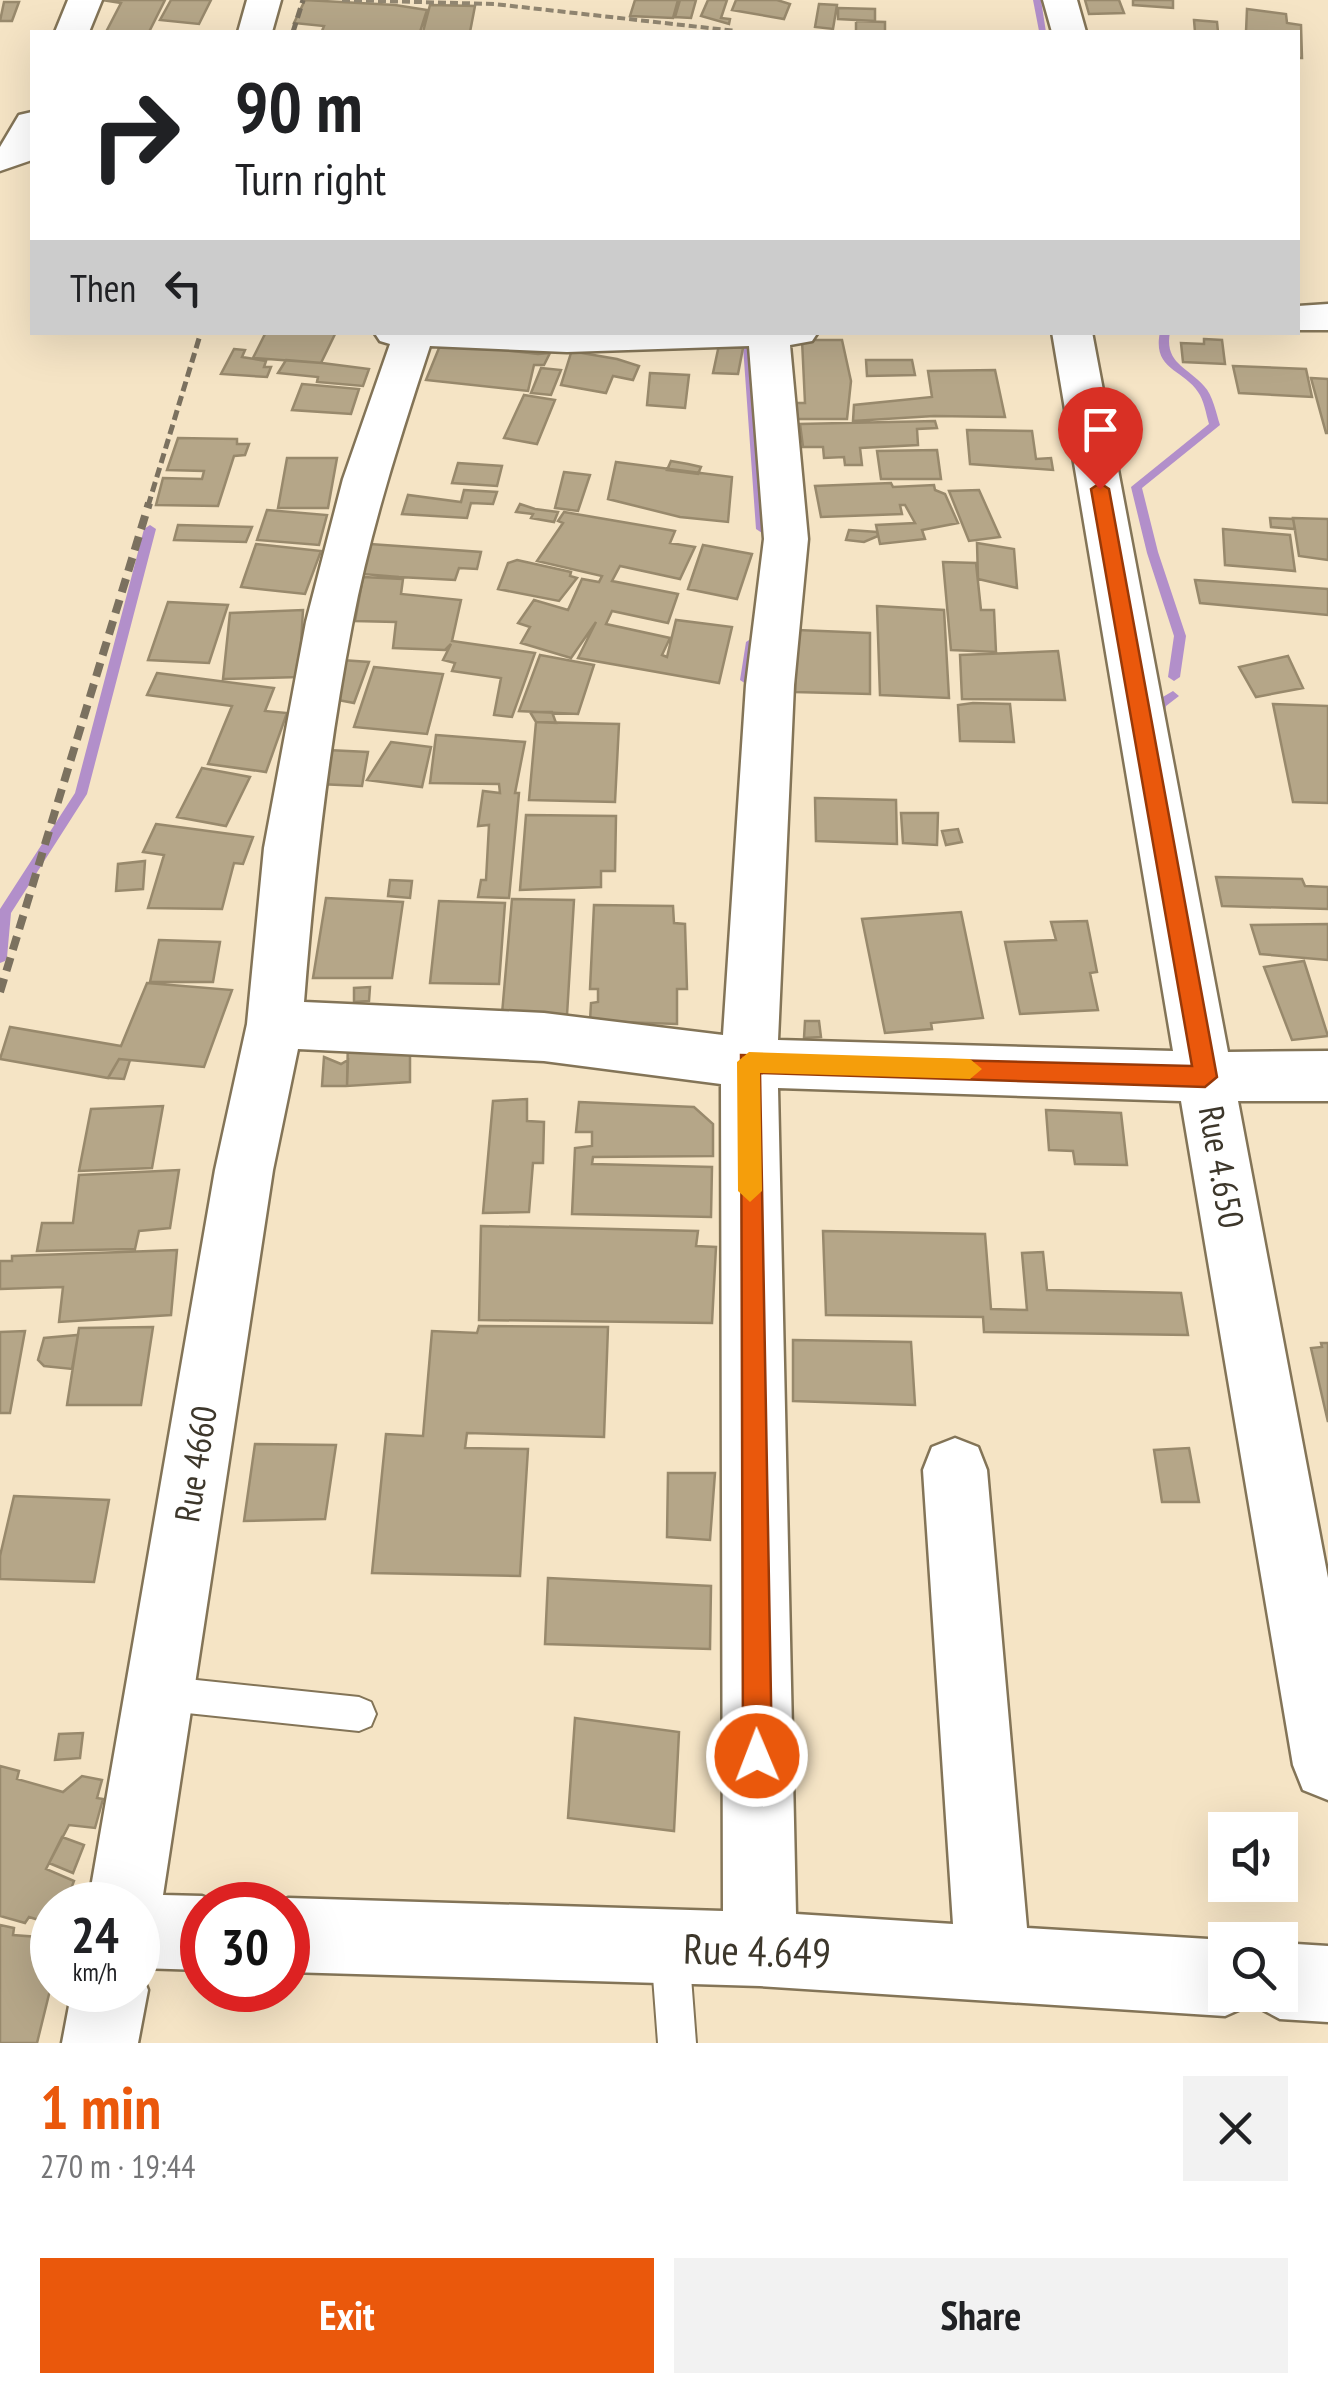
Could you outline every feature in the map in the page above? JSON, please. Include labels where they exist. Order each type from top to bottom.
[{"type":"street","points":[[73,30],[86,0]]},
{"type":"street","points":[[256,30],[264,0]]},
{"type":"street","points":[[1060,0],[1068,30]]},
{"type":"street","points":[[0,160],[19,153],[30,127]]},
{"type":"street","points":[[1300,318],[1328,317]]},
{"type":"street","name":"Rue 4660","points":[[129,1882],[244,1170],[276,1024],[290,848],[328,622],[404,335]]},
{"type":"street","points":[[431,335],[566,340],[710,335]]},
{"type":"street","points":[[760,1949],[749,1062],[770,686],[786,539],[768,335]]},
{"type":"street","name":"Rue 4.650","points":[[1073,335],[1328,1765]]},
{"type":"street","points":[[276,1024],[544,1037],[749,1062],[1205,1077],[1328,1076]]},
{"type":"street","points":[[955,1470],[993,1964]]},
{"type":"street","name":"Rue 4.649","points":[[310,1937],[760,1949],[1208,1977]]},
{"type":"street","points":[[1298,1982],[1328,1984]]},
{"type":"street","points":[[100,2043],[106,2012]]},
{"type":"lane","points":[[160,1687],[187,1696],[359,1714]]},
{"type":"lane","points":[[670,1947],[676,2043]]},
{"type":"path","points":[[342,0],[494,4],[719,30]]},
{"type":"building","points":[[102,0],[165,0],[150,30],[107,30],[121,3]]},
{"type":"building","points":[[171,0],[211,0],[199,24],[160,20]]},
{"type":"building","points":[[305,0],[427,10],[421,30],[322,30],[324,26],[294,23]]},
{"type":"building","points":[[635,0],[678,0],[673,18],[630,16]]},
{"type":"building","points":[[680,0],[696,0],[691,18],[675,17]]},
{"type":"building","points":[[708,0],[727,0],[721,18],[730,19],[729,24],[701,16]]},
{"type":"building","points":[[736,0],[777,0],[790,4],[784,19],[732,10]]},
{"type":"building","points":[[1085,0],[1119,0],[1124,13],[1089,14]]},
{"type":"building","points":[[1133,0],[1173,0],[1173,8],[1133,5]]},
{"type":"building","points":[[4,2],[19,2],[12,21],[0,21]]},
{"type":"building","points":[[819,4],[837,5],[833,29],[815,27]]},
{"type":"building","points":[[430,5],[475,6],[470,30],[424,30]]},
{"type":"building","points":[[838,8],[875,9],[875,21],[838,19]]},
{"type":"building","points":[[1247,9],[1286,14],[1287,23],[1301,25],[1302,58],[1300,30],[1246,30]]},
{"type":"building","points":[[1194,20],[1217,22],[1218,30],[1195,30]]},
{"type":"building","points":[[856,21],[885,22],[885,30],[856,30]]},
{"type":"building","points":[[264,335],[335,335],[321,363],[253,358]]},
{"type":"building","points":[[1204,339],[1222,340],[1225,364],[1183,362],[1181,343],[1204,344]]},
{"type":"building","points":[[802,340],[842,340],[851,381],[847,419],[795,419],[793,403],[805,403]]},
{"type":"building","points":[[441,343],[550,353],[544,365],[534,365],[528,391],[426,380]]},
{"type":"building","points":[[719,345],[743,348],[738,374],[713,373]]},
{"type":"building","points":[[234,349],[245,350],[242,357],[266,361],[264,367],[271,367],[267,377],[221,374]]},
{"type":"building","points":[[571,353],[639,366],[633,380],[613,376],[606,393],[561,385]]},
{"type":"building","points":[[286,360],[369,369],[363,386],[317,382],[318,377],[278,373]]},
{"type":"building","points":[[866,360],[912,360],[915,375],[867,376]]},
{"type":"building","points":[[1233,366],[1306,369],[1312,397],[1239,393]]},
{"type":"building","points":[[541,368],[561,370],[551,395],[531,393]]},
{"type":"building","points":[[995,370],[1005,417],[853,421],[854,405],[932,397],[928,371]]},
{"type":"building","points":[[650,373],[689,375],[685,408],[647,405]]},
{"type":"building","points":[[1311,378],[1328,379],[1328,433],[1326,433]]},
{"type":"building","points":[[302,384],[359,389],[351,414],[292,410]]},
{"type":"building","points":[[524,395],[555,400],[537,444],[504,438]]},
{"type":"building","points":[[935,421],[937,428],[917,429],[918,445],[860,448],[862,465],[845,465],[844,457],[824,458],[823,447],[803,447],[800,424]]},
{"type":"building","points":[[967,430],[1032,431],[1036,459],[1051,458],[1053,470],[970,464]]},
{"type":"building","points":[[178,438],[237,439],[237,444],[249,444],[245,455],[234,456],[218,506],[156,505],[163,478],[202,479],[204,471],[167,470]]},
{"type":"building","points":[[937,450],[941,479],[881,479],[877,451]]},
{"type":"building","points":[[287,458],[337,458],[328,508],[278,508]]},
{"type":"building","points":[[671,461],[701,467],[698,474],[667,470]]},
{"type":"building","points":[[616,462],[732,477],[728,522],[680,517],[608,499]]},
{"type":"building","points":[[458,463],[502,466],[497,486],[452,483]]},
{"type":"building","points":[[564,472],[590,475],[578,511],[555,508]]},
{"type":"building","points":[[891,483],[893,487],[934,485],[935,490],[945,494],[958,523],[922,530],[925,539],[880,544],[876,525],[915,523],[905,505],[900,505],[902,514],[821,517],[815,486]]},
{"type":"building","points":[[464,490],[497,492],[493,504],[471,503],[467,518],[402,514],[408,495],[461,502]]},
{"type":"building","points":[[979,490],[1000,537],[969,541],[949,491]]},
{"type":"building","points":[[520,504],[558,512],[554,522],[531,518],[533,514],[516,512]]},
{"type":"building","points":[[267,510],[327,515],[319,545],[257,540]]},
{"type":"building","points":[[564,512],[675,531],[670,543],[695,547],[680,579],[620,566],[612,581],[678,594],[668,623],[612,611],[606,624],[670,638],[662,655],[667,657],[676,620],[732,627],[719,683],[578,658],[596,622],[571,658],[521,643],[530,627],[518,623],[534,600],[568,610],[582,579],[599,582],[602,576],[537,561],[563,523],[558,521]]},
{"type":"building","points":[[1270,518],[1293,519],[1295,529],[1271,527]]},
{"type":"building","points":[[1293,518],[1328,519],[1328,560],[1299,556]]},
{"type":"building","points":[[178,525],[252,527],[246,542],[174,540]]},
{"type":"building","points":[[1223,529],[1290,535],[1295,571],[1225,565]]},
{"type":"building","points":[[849,530],[877,532],[878,536],[864,542],[846,540]]},
{"type":"building","points":[[977,543],[1014,549],[1017,588],[978,579]]},
{"type":"building","points":[[256,544],[321,551],[305,594],[241,587]]},
{"type":"building","points":[[370,544],[481,552],[477,569],[459,568],[455,580],[362,574]]},
{"type":"building","points":[[703,545],[752,554],[737,599],[688,589]]},
{"type":"building","points":[[517,560],[571,572],[570,576],[577,578],[559,601],[498,589],[508,563]]},
{"type":"building","points":[[943,562],[976,563],[981,610],[994,610],[996,652],[951,650]]},
{"type":"building","points":[[363,577],[403,579],[401,594],[461,600],[452,641],[535,653],[512,717],[494,715],[501,678],[452,671],[455,663],[443,660],[451,644],[445,650],[393,648],[396,622],[355,621]]},
{"type":"building","points":[[1195,580],[1328,589],[1328,615],[1200,603]]},
{"type":"building","points":[[168,602],[228,605],[209,663],[148,660]]},
{"type":"building","points":[[877,606],[944,610],[949,698],[880,695]]},
{"type":"building","points":[[303,610],[299,677],[223,679],[230,613]]},
{"type":"building","points":[[797,630],[870,633],[870,694],[795,692]]},
{"type":"building","points":[[1058,651],[1065,700],[962,699],[960,655]]},
{"type":"building","points":[[540,655],[594,665],[578,714],[519,711]]},
{"type":"building","points":[[1288,656],[1303,688],[1256,697],[1239,667]]},
{"type":"building","points":[[341,660],[369,662],[354,703],[338,700]]},
{"type":"building","points":[[374,667],[443,674],[427,734],[354,727]]},
{"type":"building","points":[[157,673],[274,688],[265,711],[287,713],[266,772],[208,764],[232,706],[147,695]]},
{"type":"building","points":[[1010,704],[1014,742],[960,741],[958,705]]},
{"type":"building","points":[[1273,704],[1328,706],[1328,803],[1293,802]]},
{"type":"building","points":[[530,712],[552,712],[556,723],[536,722]]},
{"type":"building","points":[[536,722],[619,724],[615,802],[529,800]]},
{"type":"building","points":[[436,735],[525,742],[515,793],[519,793],[509,898],[478,897],[481,880],[486,880],[489,825],[478,826],[483,791],[500,793],[499,784],[430,783]]},
{"type":"building","points":[[391,742],[431,747],[422,787],[367,780]]},
{"type":"building","points":[[327,750],[368,752],[362,786],[319,784]]},
{"type":"building","points":[[202,768],[250,777],[226,826],[177,817]]},
{"type":"building","points":[[815,798],[896,800],[897,844],[816,841]]},
{"type":"building","points":[[901,813],[938,813],[937,845],[903,843]]},
{"type":"building","points":[[526,815],[616,816],[615,871],[601,871],[601,887],[520,890]]},
{"type":"building","points":[[156,824],[253,837],[243,864],[234,863],[222,909],[148,908],[164,855],[143,852]]},
{"type":"building","points":[[958,829],[962,842],[946,845],[942,831]]},
{"type":"building","points":[[145,861],[143,889],[116,891],[118,864]]},
{"type":"building","points":[[1216,877],[1302,879],[1305,886],[1328,887],[1328,909],[1222,906]]},
{"type":"building","points":[[390,880],[412,881],[410,898],[388,896]]},
{"type":"building","points":[[326,898],[403,902],[392,978],[313,978]]},
{"type":"building","points":[[512,899],[574,900],[567,1015],[502,1014]]},
{"type":"building","points":[[439,901],[505,903],[499,984],[430,983]]},
{"type":"building","points":[[594,905],[673,906],[674,923],[685,924],[687,989],[677,989],[677,1024],[590,1021],[591,1003],[598,1002],[598,989],[590,989]]},
{"type":"building","points":[[961,912],[983,1018],[931,1023],[932,1029],[885,1033],[862,919]]},
{"type":"building","points":[[1087,921],[1097,972],[1090,973],[1098,1010],[1020,1014],[1005,942],[1056,940],[1051,922]]},
{"type":"building","points":[[1328,924],[1328,960],[1260,954],[1251,925]]},
{"type":"building","points":[[159,940],[220,942],[213,982],[150,982]]},
{"type":"building","points":[[1304,961],[1328,1036],[1292,1040],[1264,967]]},
{"type":"building","points":[[147,983],[232,990],[204,1067],[119,1059],[108,1078],[0,1059],[10,1027],[121,1046]]},
{"type":"building","points":[[370,987],[369,1001],[354,1002],[354,988]]},
{"type":"building","points":[[805,1021],[819,1021],[821,1037],[804,1038]]},
{"type":"building","points":[[410,1034],[410,1082],[347,1086],[348,1039]]},
{"type":"building","points":[[324,1057],[341,1064],[348,1060],[347,1086],[322,1086]]},
{"type":"building","points":[[119,1059],[130,1060],[124,1079],[108,1078]]},
{"type":"building","points":[[527,1099],[527,1121],[544,1122],[543,1163],[533,1163],[529,1212],[483,1213],[493,1101]]},
{"type":"building","points":[[579,1102],[694,1107],[713,1124],[713,1156],[593,1157],[592,1164],[712,1167],[711,1217],[572,1214],[575,1148],[592,1146],[592,1132],[576,1132]]},
{"type":"building","points":[[163,1106],[152,1168],[79,1171],[91,1109]]},
{"type":"building","points":[[1046,1110],[1121,1113],[1127,1165],[1075,1164],[1073,1151],[1049,1150]]},
{"type":"building","points":[[179,1170],[170,1228],[139,1231],[135,1249],[37,1251],[42,1223],[73,1223],[79,1175]]},
{"type":"building","points":[[481,1226],[698,1231],[696,1246],[716,1247],[712,1323],[479,1320]]},
{"type":"building","points":[[823,1231],[985,1234],[991,1309],[1027,1310],[1022,1253],[1043,1252],[1047,1290],[1181,1293],[1188,1335],[984,1332],[983,1317],[826,1315]]},
{"type":"building","points":[[177,1250],[171,1315],[59,1322],[63,1287],[0,1289],[0,1261],[12,1261],[12,1256]]},
{"type":"building","points":[[479,1326],[608,1327],[604,1437],[467,1433],[465,1448],[528,1449],[520,1576],[372,1573],[386,1434],[423,1436],[432,1331],[477,1333]]},
{"type":"building","points":[[153,1327],[141,1405],[67,1405],[79,1328]]},
{"type":"building","points":[[25,1331],[10,1413],[0,1413],[0,1332]]},
{"type":"building","points":[[78,1335],[72,1369],[44,1366],[38,1360],[44,1338]]},
{"type":"building","points":[[793,1340],[911,1342],[915,1405],[793,1401]]},
{"type":"building","points":[[1321,1343],[1328,1343],[1328,1422],[1311,1348],[1322,1347]]},
{"type":"building","points":[[255,1444],[336,1445],[325,1519],[244,1521]]},
{"type":"building","points":[[1189,1448],[1199,1502],[1162,1502],[1154,1450]]},
{"type":"building","points":[[668,1473],[715,1473],[710,1540],[667,1537]]},
{"type":"building","points":[[14,1496],[109,1500],[94,1582],[0,1579],[0,1556]]},
{"type":"building","points":[[548,1578],[711,1586],[710,1649],[545,1644]]},
{"type":"building","points":[[575,1718],[679,1732],[674,1831],[568,1818]]},
{"type":"building","points":[[83,1733],[80,1758],[55,1760],[59,1734]]},
{"type":"building","points":[[0,1766],[19,1771],[17,1779],[63,1792],[82,1776],[102,1780],[97,1798],[103,1799],[95,1828],[69,1825],[46,1869],[74,1882],[30,1882],[30,1917],[25,1923],[0,1916]]},
{"type":"building","points":[[62,1837],[84,1845],[73,1873],[49,1863]]},
{"type":"building","points":[[0,1925],[14,1928],[13,1935],[30,1936],[30,2012],[45,2012],[37,2043],[0,2043]]},
{"type":"waterway","points":[[1037,0],[1043,30]]},
{"type":"waterway","points":[[747,335],[762,529]]},
{"type":"waterway","points":[[1153,553],[1136,487],[1215,425],[1203,390],[1170,362],[1162,346],[1164,335]]},
{"type":"waterway","points":[[0,957],[5,912],[81,794],[150,529]]},
{"type":"waterway","points":[[1154,554],[1166,590]]},
{"type":"waterway","points":[[1166,593],[1180,636],[1174,677]]},
{"type":"waterway","points":[[746,680],[752,642]]},
{"type":"waterway","points":[[1159,717],[1160,704],[1173,696]]},
{"type":"railway","points":[[294,30],[303,0]]},
{"type":"railway","points":[[148,506],[200,335]]},
{"type":"railway","points":[[0,992],[149,503]]},
{"type":"slow traffic","points":[[750,1191],[749,1062],[970,1069]]},
{"type":"route","points":[[757,1756],[749,1062],[1205,1077],[1100,489]]}]
